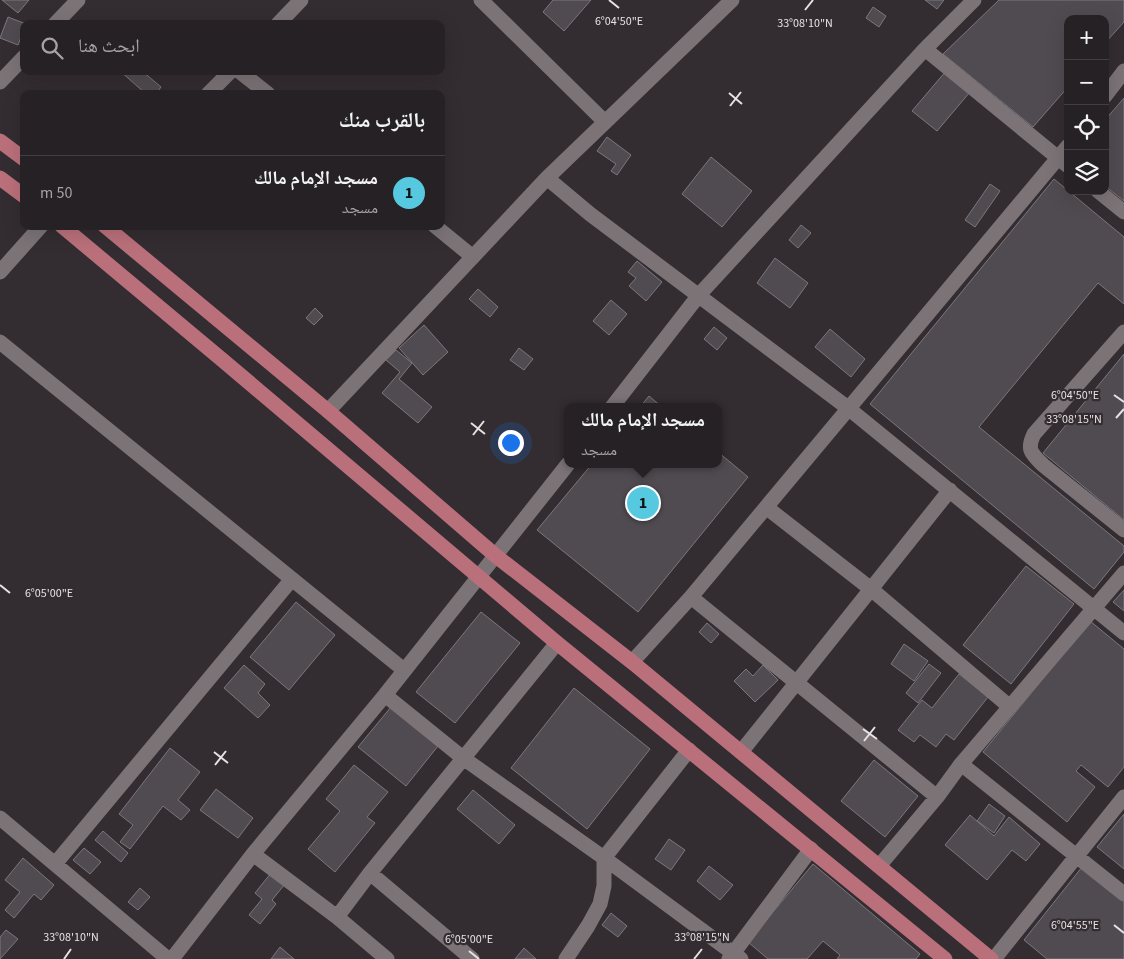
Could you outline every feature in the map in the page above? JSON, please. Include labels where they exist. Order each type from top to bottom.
[{"type":"main road","points":[[0,141],[20,157]]},
{"type":"main road","points":[[0,178],[20,193]]},
{"type":"main road","points":[[67,230],[556,643],[946,959]]},
{"type":"main road","points":[[110,230],[328,412],[496,556],[632,662],[992,959]]},
{"type":"street","points":[[59,20],[78,0]]},
{"type":"street","points":[[282,20],[301,0]]},
{"type":"street","points":[[481,0],[605,122]]},
{"type":"street","points":[[328,412],[547,178],[732,0]]},
{"type":"street","points":[[615,403],[699,295],[925,50],[974,0]]},
{"type":"street","points":[[925,50],[1063,162]]},
{"type":"street","points":[[0,82],[20,61]]},
{"type":"street","points":[[1109,91],[1124,71]]},
{"type":"street","points":[[212,90],[227,75]]},
{"type":"street","points":[[244,75],[263,90]]},
{"type":"street","points":[[632,662],[691,597],[848,408],[1063,162],[1067,150]]},
{"type":"street","points":[[547,178],[590,214],[848,408],[1124,633]]},
{"type":"street","points":[[1103,195],[1124,212]]},
{"type":"street","points":[[0,272],[37,230]]},
{"type":"street","points":[[440,230],[473,257]]},
{"type":"street","points":[[1124,332],[1034,434],[1030,447],[1032,454],[1043,466],[1124,530]]},
{"type":"street","points":[[0,342],[404,670]]},
{"type":"street","points":[[172,959],[253,854],[385,695],[565,468]]},
{"type":"street","points":[[741,752],[950,490]]},
{"type":"street","points":[[766,507],[871,589],[1010,707]]},
{"type":"street","points":[[879,866],[937,797],[961,764],[1124,574]]},
{"type":"street","points":[[55,864],[292,579]]},
{"type":"street","points":[[691,597],[798,682],[937,797]]},
{"type":"street","points":[[337,917],[370,873],[556,643]]},
{"type":"street","points":[[385,695],[463,758],[604,858],[735,957],[811,849]]},
{"type":"street","points":[[566,959],[600,904],[604,886],[604,858],[689,750]]},
{"type":"street","points":[[961,764],[1124,894]]},
{"type":"street","points":[[992,959],[1124,797]]},
{"type":"street","points":[[0,818],[168,959]]},
{"type":"street","points":[[253,854],[337,917],[386,959]]},
{"type":"street","points":[[370,873],[472,959]]},
{"type":"building","points":[[2,0],[29,0],[18,13]]},
{"type":"building","points":[[553,0],[591,0],[564,31],[543,12]]},
{"type":"building","points":[[925,0],[944,0],[937,9]]},
{"type":"building","points":[[999,0],[1124,0],[1124,22],[1109,39],[1109,15],[1064,15],[1064,92],[1033,127],[943,54]]},
{"type":"building","points":[[873,7],[886,16],[879,27],[866,18]]},
{"type":"building","points":[[8,17],[20,22],[20,40],[18,45],[0,38]]},
{"type":"building","points":[[946,71],[970,92],[937,131],[912,111]]},
{"type":"building","points":[[125,75],[147,75],[161,87],[159,90],[141,90]]},
{"type":"building","points":[[1124,98],[1124,201],[1109,189],[1109,115]]},
{"type":"building","points":[[607,137],[631,155],[617,175],[611,171],[616,164],[597,151]]},
{"type":"building","points":[[711,157],[752,191],[722,227],[682,194]]},
{"type":"building","points":[[1054,179],[1064,187],[1064,195],[1073,195],[1124,237],[1124,304],[1098,283],[979,427],[1124,546],[1124,552],[1094,589],[870,404]]},
{"type":"building","points":[[990,184],[1000,191],[975,227],[965,220]]},
{"type":"building","points":[[801,225],[811,233],[798,248],[789,240]]},
{"type":"building","points":[[775,258],[808,283],[790,308],[757,283]]},
{"type":"building","points":[[637,261],[662,282],[646,301],[629,286],[636,278],[628,272]]},
{"type":"building","points":[[478,289],[498,307],[490,317],[469,299]]},
{"type":"building","points":[[611,300],[627,314],[609,335],[593,321]]},
{"type":"building","points":[[315,308],[323,316],[314,325],[306,318]]},
{"type":"building","points":[[424,325],[448,352],[423,375],[399,348]]},
{"type":"building","points":[[714,327],[727,338],[717,350],[704,339]]},
{"type":"building","points":[[830,329],[865,359],[851,377],[815,347]]},
{"type":"building","points":[[519,348],[533,359],[524,370],[510,360]]},
{"type":"building","points":[[396,350],[412,363],[399,379],[432,407],[418,423],[382,393],[400,372],[386,360]]},
{"type":"building","points":[[1124,354],[1124,520],[1043,453]]},
{"type":"building","points":[[649,396],[657,403],[643,403]]},
{"type":"building","points":[[722,455],[748,477],[638,612],[537,530],[589,468],[722,468]]},
{"type":"building","points":[[1026,566],[1074,604],[1011,684],[963,645]]},
{"type":"building","points":[[1124,590],[1124,611],[1113,602]]},
{"type":"building","points":[[296,602],[335,635],[289,690],[250,657]]},
{"type":"building","points":[[481,612],[520,643],[455,723],[416,692]]},
{"type":"building","points":[[1090,621],[1124,649],[1124,767],[1108,787],[1081,765],[1076,771],[1095,787],[1067,822],[983,752]]},
{"type":"building","points":[[707,623],[719,634],[711,643],[699,632]]},
{"type":"building","points":[[904,644],[928,661],[914,681],[891,664]]},
{"type":"building","points":[[929,664],[941,673],[918,703],[906,693]]},
{"type":"building","points":[[244,665],[265,684],[258,693],[270,705],[258,718],[224,688]]},
{"type":"building","points":[[763,665],[778,680],[755,702],[734,681],[746,669],[753,676]]},
{"type":"building","points":[[959,674],[988,697],[954,740],[946,734],[936,747],[920,735],[914,742],[898,730],[922,700],[932,708]]},
{"type":"building","points":[[574,688],[650,749],[587,829],[511,768]]},
{"type":"building","points":[[391,707],[438,746],[406,786],[358,747]]},
{"type":"building","points":[[170,748],[200,772],[178,800],[190,810],[181,820],[163,806],[130,849],[120,842],[133,825],[119,814]]},
{"type":"building","points":[[874,760],[918,796],[885,837],[841,801]]},
{"type":"building","points":[[354,765],[388,792],[367,817],[375,823],[335,872],[308,849],[340,811],[326,799]]},
{"type":"building","points":[[216,789],[253,818],[238,838],[200,810]]},
{"type":"building","points":[[473,790],[515,825],[499,844],[457,809]]},
{"type":"building","points":[[989,804],[1005,816],[994,833],[977,821]]},
{"type":"building","points":[[1124,814],[1124,869],[1097,847]]},
{"type":"building","points":[[970,815],[994,836],[1009,817],[1040,844],[1026,861],[1012,850],[987,880],[945,845]]},
{"type":"building","points":[[103,831],[128,853],[121,862],[95,840]]},
{"type":"building","points":[[669,839],[685,850],[671,870],[655,859]]},
{"type":"building","points":[[84,848],[101,862],[90,874],[73,860]]},
{"type":"building","points":[[23,858],[54,885],[41,900],[34,894],[14,918],[5,910],[20,892],[5,880]]},
{"type":"building","points":[[813,864],[920,954],[916,959],[837,959],[840,955],[823,941],[807,959],[768,959],[748,942]]},
{"type":"building","points":[[709,866],[733,885],[720,900],[697,881]]},
{"type":"building","points":[[1082,867],[1124,901],[1124,959],[1047,959],[1024,940]]},
{"type":"building","points":[[271,873],[285,884],[272,900],[276,904],[260,924],[249,915],[262,899],[255,893]]},
{"type":"building","points":[[140,888],[150,897],[138,910],[128,902]]},
{"type":"building","points":[[611,913],[627,926],[618,937],[602,925]]},
{"type":"building","points":[[6,930],[18,939],[0,959],[0,937]]},
{"type":"building","points":[[280,947],[294,959],[271,959]]},
{"type":"building","points":[[524,948],[536,959],[515,959]]},
{"type":"place","name":"مسجد الإمام مالك","points":[[643,503]]}]
